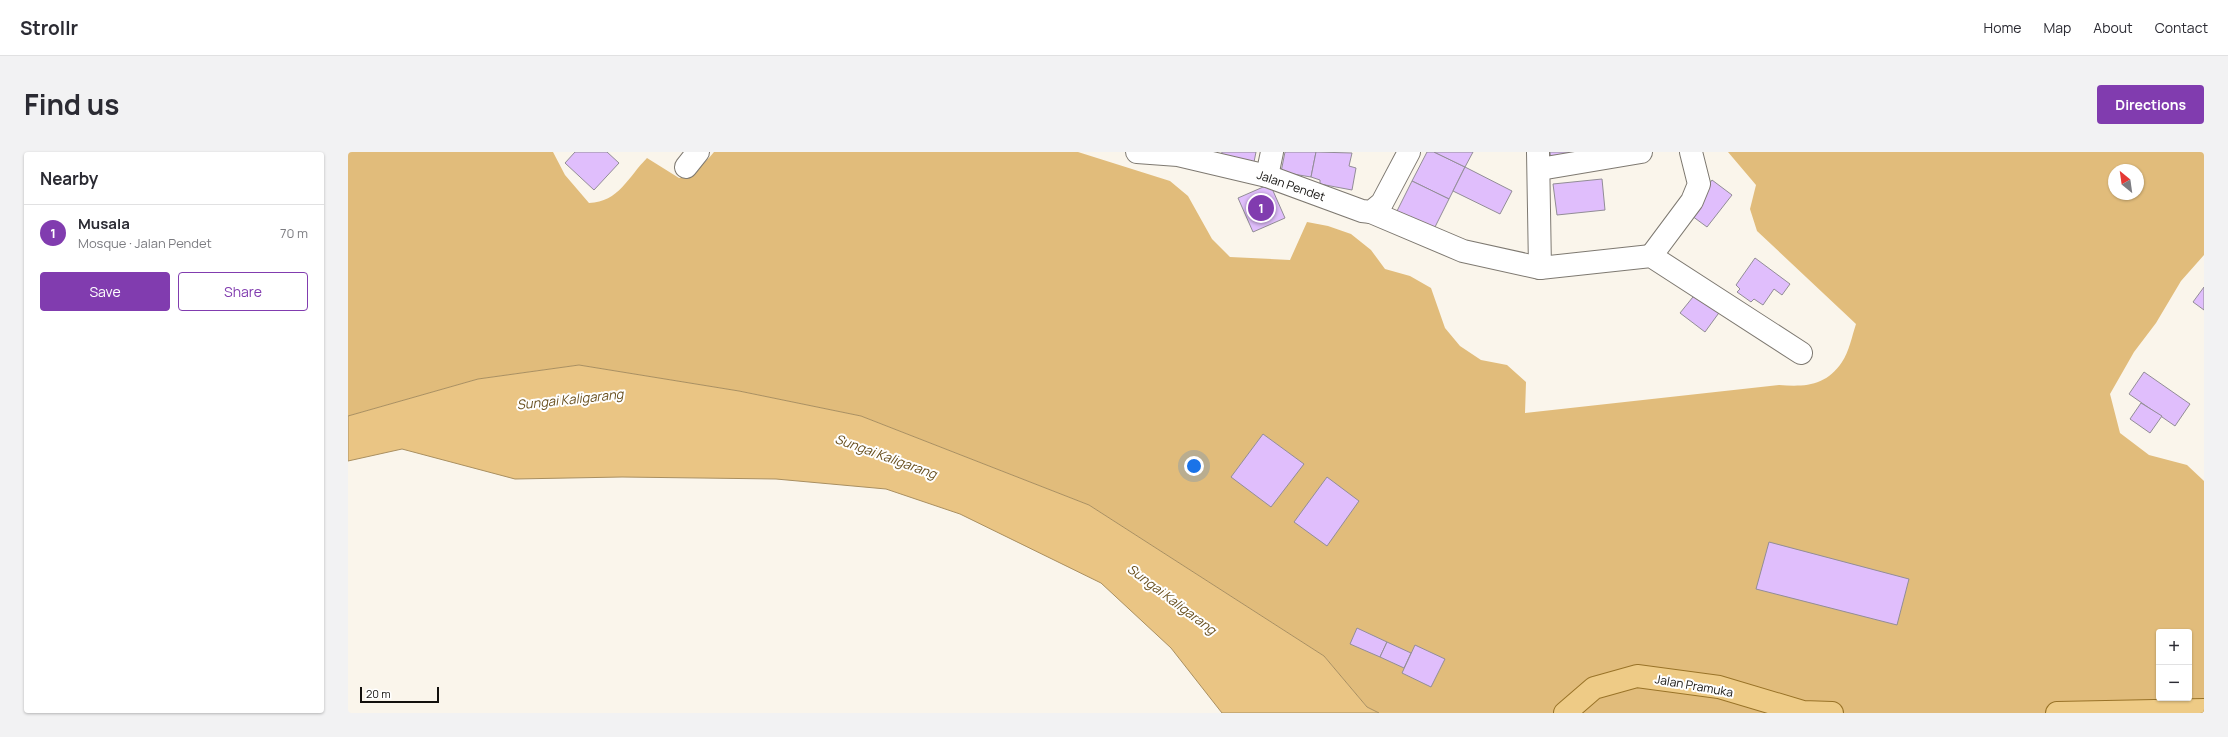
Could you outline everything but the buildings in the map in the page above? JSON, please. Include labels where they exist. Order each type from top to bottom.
[{"type":"main road","name":"Jalan Pramuka","points":[[1565,713],[1594,688],[1636,676],[1719,687],[1803,712],[1832,713]]},
{"type":"main road","points":[[2057,713],[2204,710]]},
{"type":"street","name":"Jalan Pendet","points":[[1139,152],[1178,153],[1267,176],[1362,212],[1371,212],[1463,251],[1540,268],[1651,256]]},
{"type":"street","points":[[1267,176],[1272,152]]},
{"type":"street","points":[[1371,212],[1382,203],[1409,152]]},
{"type":"street","points":[[1540,268],[1539,160],[1641,152]]},
{"type":"street","points":[[1690,152],[1699,184],[1692,201],[1651,256],[1800,353]]},
{"type":"shaded area","points":[[348,152],[553,152],[565,175],[589,203],[599,202],[616,193],[647,158],[679,178],[690,174],[706,161],[714,152],[1078,152],[1170,181],[1188,196],[1212,239],[1230,257],[1290,260],[1307,222],[1328,226],[1351,234],[1371,250],[1385,269],[1410,276],[1431,288],[1445,328],[1460,346],[1481,360],[1507,365],[1526,382],[1525,413],[1779,385],[1806,385],[1822,380],[1836,370],[1842,362],[1848,349],[1856,324],[1757,231],[1750,209],[1756,185],[1728,152],[2204,152],[2204,255],[2181,281],[2156,323],[2134,352],[2110,394],[2120,433],[2149,455],[2187,465],[2204,481],[2204,713],[1379,713],[1367,707],[1324,656],[1089,505],[861,416],[739,391],[579,365],[478,379],[348,416]]},
{"type":"water","name":"Sungai Kaligarang","points":[[579,365],[739,391],[861,416],[1089,505],[1324,656],[1367,707],[1379,713],[1222,713],[1171,648],[1101,583],[960,514],[886,489],[776,479],[622,477],[515,479],[402,449],[348,461],[348,416],[478,379]]},
{"type":"place","name":"Musala","points":[[1261,208]]}]
